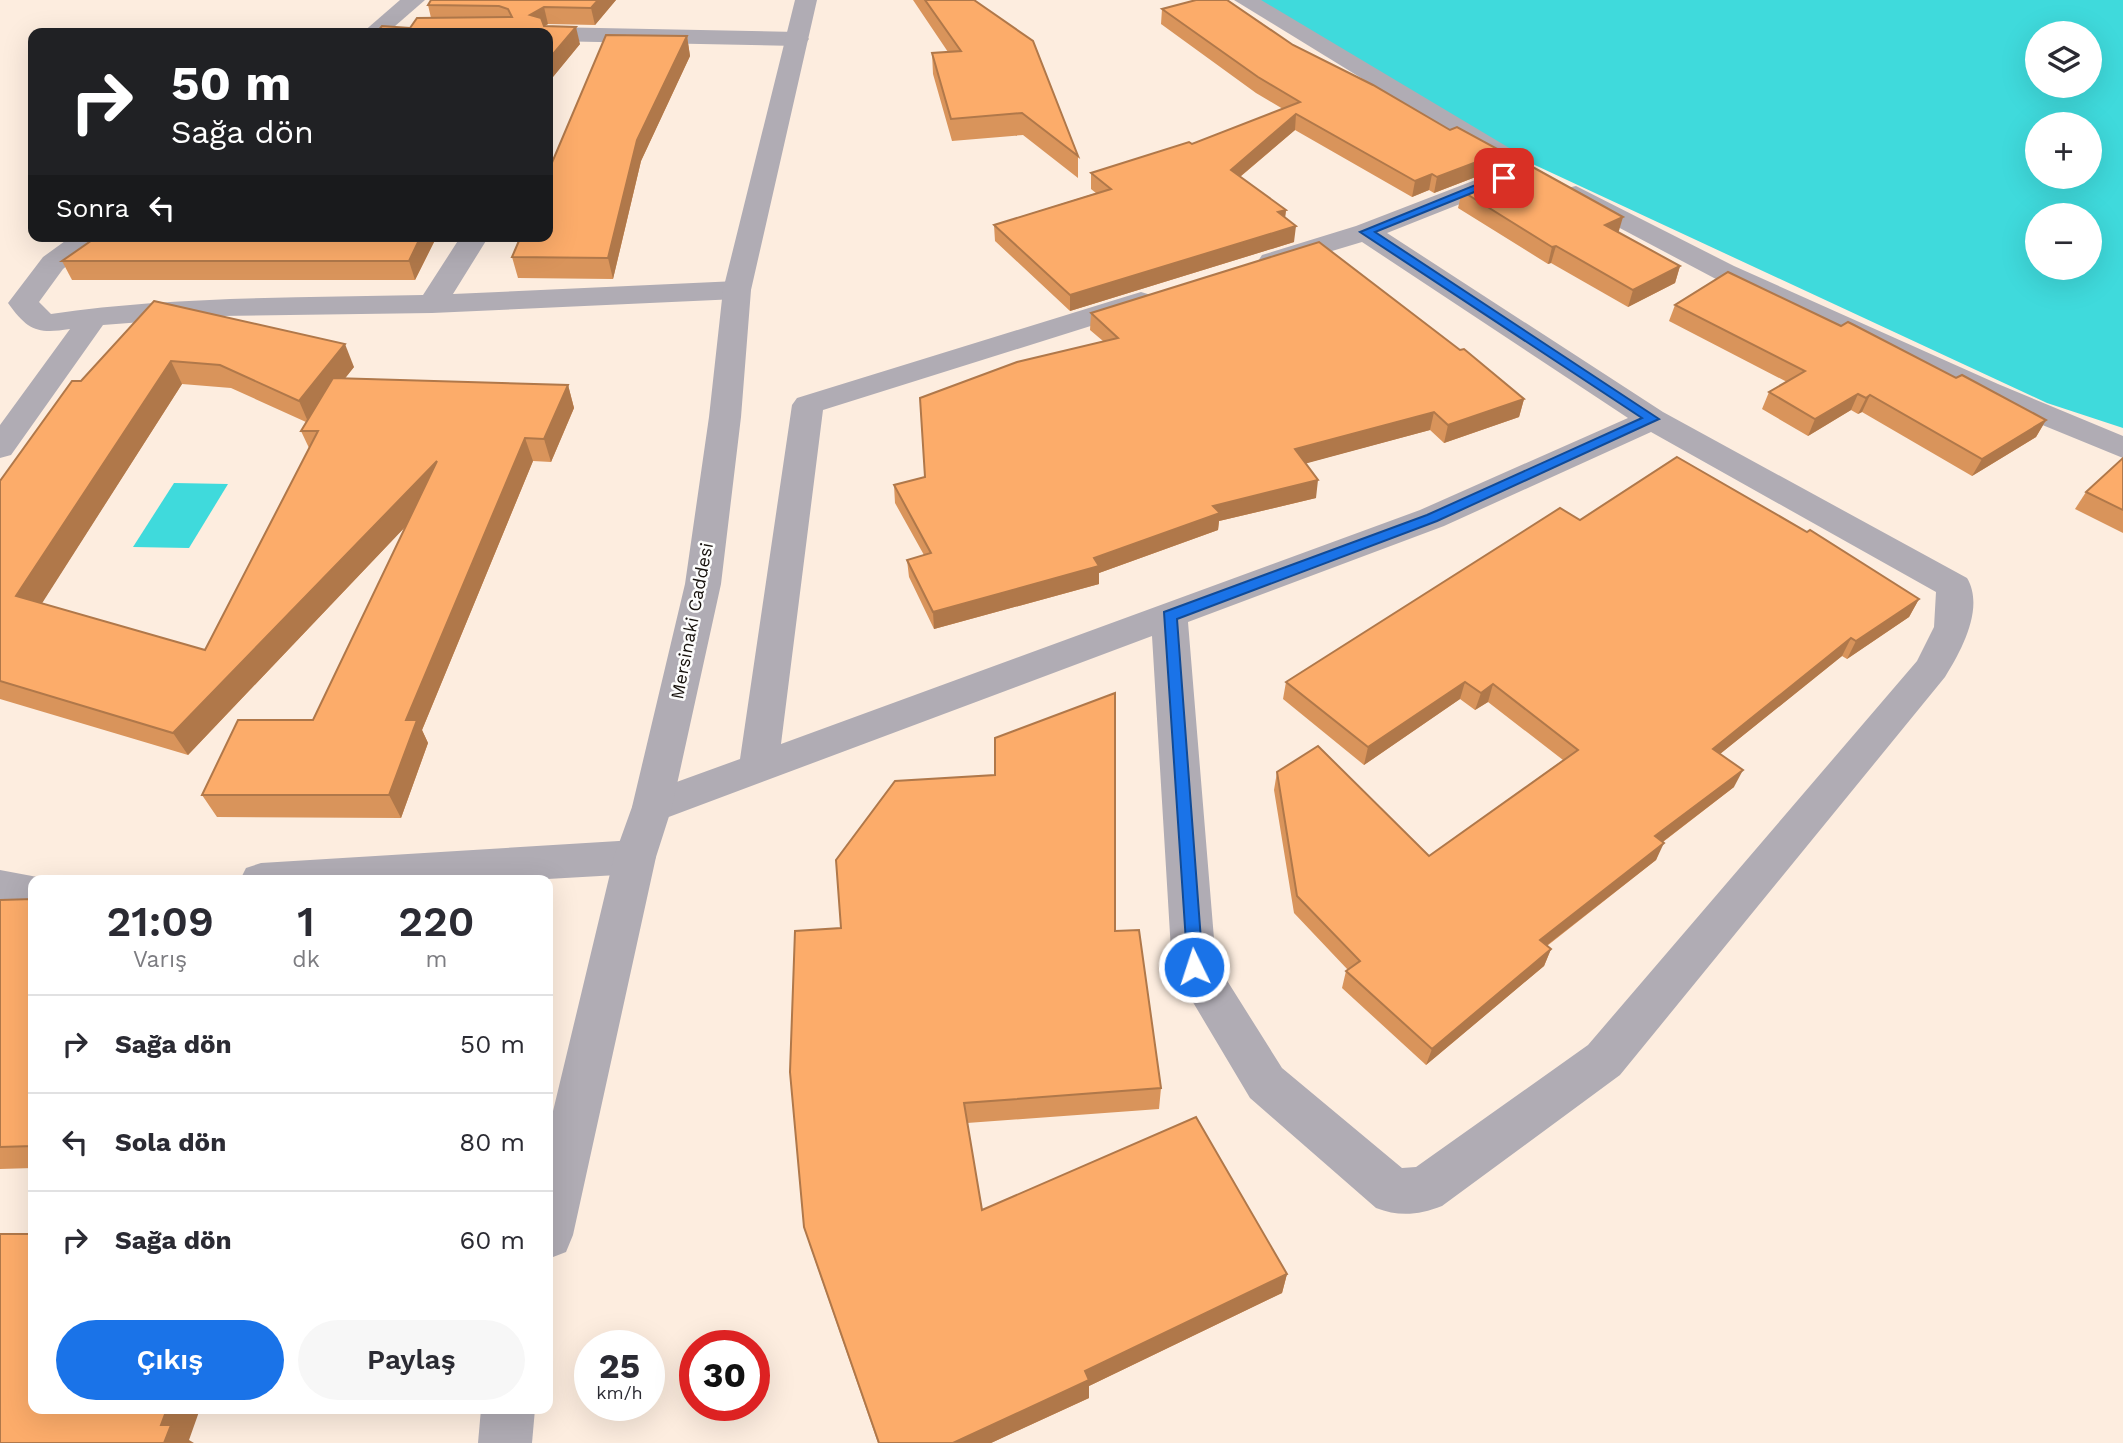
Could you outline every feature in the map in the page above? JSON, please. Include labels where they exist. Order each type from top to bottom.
[{"type":"street","points":[[379,28],[414,0]]},
{"type":"street","name":"Mersinaki Caddesi","points":[[553,1214],[635,857],[652,807],[703,584],[725,417],[737,290],[806,0]]},
{"type":"street","points":[[1245,0],[1539,175],[1724,272],[1987,391],[2123,449]]},
{"type":"street","points":[[553,34],[797,39]]},
{"type":"street","points":[[1246,269],[1539,175]]},
{"type":"street","points":[[1169,616],[1194,967],[1266,1083],[1393,1192],[1425,1190],[1604,1060],[1932,668],[1952,627],[1954,587],[1652,419],[1366,232]]},
{"type":"street","points":[[82,242],[53,263],[23,303],[44,324],[95,315],[210,308],[432,304],[737,290]]},
{"type":"street","points":[[432,304],[471,242]]},
{"type":"street","points":[[758,768],[808,405],[1167,293]]},
{"type":"street","points":[[0,448],[95,315]]},
{"type":"street","points":[[652,807],[1432,518],[1652,419]]},
{"type":"street","points":[[342,875],[635,857]]},
{"type":"street","points":[[0,887],[28,890]]},
{"type":"street","points":[[505,1443],[508,1414]]},
{"type":"water","points":[[1260,0],[2123,0],[2123,428],[2047,403],[1399,102]]},
{"type":"water","points":[[174,483],[228,484],[189,548],[133,547]]},
{"type":"building","points":[[431,0],[598,0],[591,8],[544,7],[530,15],[541,18],[544,26],[576,27],[553,54],[553,28],[410,28],[417,18],[512,17],[508,9],[499,6],[428,5]]},
{"type":"building","points":[[925,0],[974,0],[1033,41],[1078,156],[1022,113],[951,119],[932,53],[961,51]]},
{"type":"building","points":[[1196,0],[1227,0],[1293,45],[1373,85],[1450,130],[1457,127],[1503,152],[1437,177],[1432,174],[1415,181],[1296,114],[1231,170],[1286,210],[1278,212],[1296,226],[1070,295],[994,225],[1111,189],[1091,173],[1189,142],[1192,144],[1300,102],[1258,77],[1162,9]]},
{"type":"building","points":[[606,35],[687,36],[637,140],[608,258],[512,257],[518,242],[553,242],[553,160]]},
{"type":"building","points":[[1529,165],[1623,217],[1605,225],[1680,266],[1633,290],[1556,246],[1552,247],[1462,191]]},
{"type":"building","points":[[89,242],[418,242],[409,261],[62,261]]},
{"type":"building","points":[[1319,242],[1460,350],[1464,349],[1524,399],[1448,425],[1434,412],[1295,449],[1318,480],[1213,506],[1220,513],[1094,558],[1099,566],[933,612],[907,560],[931,553],[894,485],[925,477],[920,398],[1017,362],[1118,338],[1091,313]]},
{"type":"building","points":[[1728,272],[1841,326],[1848,322],[1956,378],[1962,375],[2046,420],[1982,459],[1870,395],[1866,398],[1858,394],[1815,419],[1769,392],[1805,371],[1675,305]]},
{"type":"building","points":[[154,301],[345,344],[299,401],[220,365],[171,361],[16,596],[205,650],[318,431],[301,431],[333,378],[568,385],[544,439],[525,438],[406,720],[417,720],[389,795],[202,795],[238,720],[313,720],[437,461],[173,733],[0,681],[0,481],[72,381],[81,381]]},
{"type":"building","points":[[1677,457],[1807,532],[1810,530],[1919,599],[1856,641],[1851,638],[1713,749],[1743,770],[1655,836],[1664,843],[1540,940],[1551,949],[1432,1049],[1346,971],[1360,961],[1297,896],[1277,772],[1318,746],[1429,856],[1578,750],[1493,684],[1481,693],[1465,682],[1368,747],[1286,682],[1560,508],[1580,520]]},
{"type":"building","points":[[2123,458],[2123,510],[2086,492]]},
{"type":"building","points":[[1115,693],[1115,931],[1139,930],[1161,1088],[964,1103],[982,1210],[1196,1117],[1287,1274],[1085,1371],[1089,1380],[953,1443],[879,1443],[804,1227],[790,1072],[795,931],[841,928],[836,860],[895,781],[995,775],[995,738]]},
{"type":"building","points":[[28,899],[28,1146],[0,1147],[0,900]]},
{"type":"building","points":[[0,1234],[28,1234],[28,1414],[165,1414],[161,1425],[171,1425],[164,1443],[0,1443]]},
{"type":"route","points":[[1194,967],[1169,616],[1432,518],[1652,419],[1366,232],[1504,178]]}]
